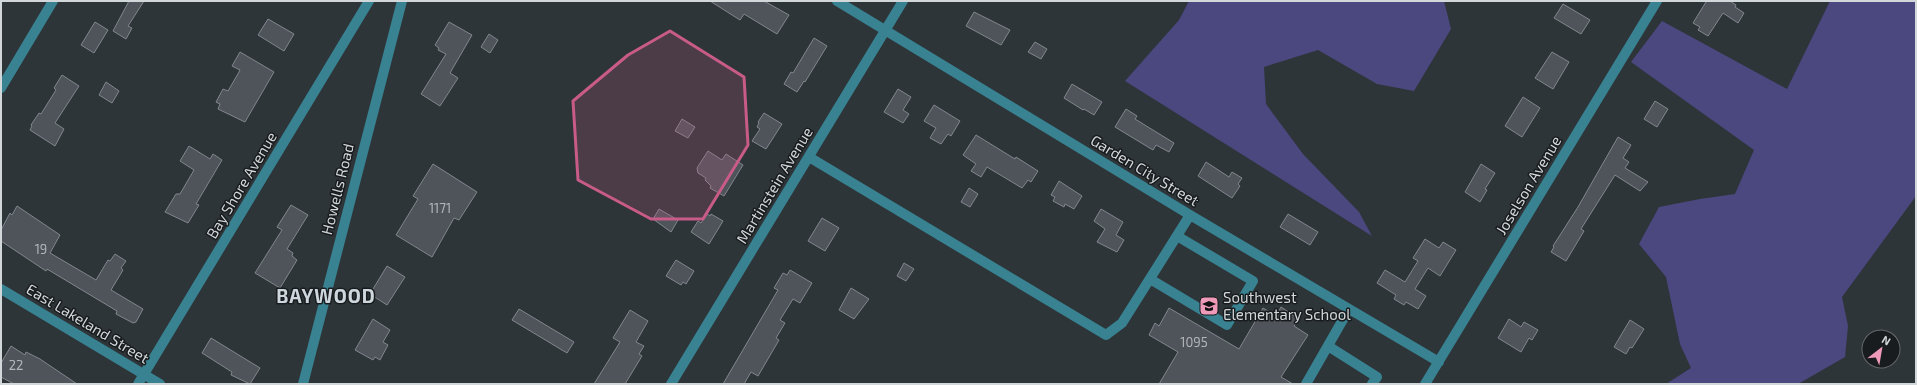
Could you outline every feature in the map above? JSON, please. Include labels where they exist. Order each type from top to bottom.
[{"type":"street","points":[[1,88],[52,1]]},
{"type":"street","name":"Bay Shore Avenue","points":[[138,384],[369,1]]},
{"type":"street","name":"Howells Road","points":[[303,384],[402,1]]},
{"type":"street","name":"Garden City Street","points":[[838,1],[1190,215],[1439,362]]},
{"type":"street","name":"Martinstein Avenue","points":[[671,384],[903,1]]},
{"type":"street","name":"Joselson Avenue","points":[[1426,384],[1657,1]]},
{"type":"street","points":[[808,157],[1106,335],[1122,323],[1190,215]]},
{"type":"street","points":[[1150,279],[1227,325],[1253,281],[1177,236]]},
{"type":"street","name":"East Lakeland Street","points":[[1,289],[160,384]]},
{"type":"street","points":[[1306,384],[1348,309]]},
{"type":"street","points":[[1328,346],[1376,377],[1372,384]]},
{"type":"highlighted area","points":[[670,31],[744,77],[748,145],[703,219],[651,219],[578,180],[573,101],[628,55]]},
{"type":"shaded area","points":[[1189,1],[1444,1],[1451,29],[1414,91],[1377,84],[1318,50],[1264,67],[1266,104],[1303,154],[1359,212],[1372,236],[1125,81],[1179,20]]},
{"type":"shaded area","points":[[1830,1],[1916,1],[1916,196],[1842,297],[1848,326],[1845,357],[1798,384],[1666,384],[1691,368],[1680,344],[1666,277],[1639,244],[1659,207],[1735,194],[1754,150],[1631,62],[1662,21],[1787,89]]},
{"type":"building","points":[[129,1],[144,1],[128,26],[132,28],[126,39],[113,31]]},
{"type":"building","points":[[710,1],[764,1],[789,15],[777,34],[744,14],[740,20]]},
{"type":"building","points":[[1704,1],[1730,1],[1736,5],[1735,7],[1744,13],[1738,23],[1723,13],[1708,36],[1698,30],[1700,27],[1693,23],[1706,2]]},
{"type":"building","points":[[1563,4],[1590,20],[1581,34],[1554,18]]},
{"type":"building","points":[[974,12],[1010,30],[1001,45],[966,26]]},
{"type":"building","points":[[268,19],[294,34],[284,51],[258,35]]},
{"type":"building","points":[[95,22],[108,30],[94,53],[81,45]]},
{"type":"building","points":[[449,22],[472,35],[450,73],[458,78],[440,106],[421,94],[446,54],[438,50],[439,48],[435,45]]},
{"type":"building","points":[[489,34],[498,40],[490,53],[481,47]]},
{"type":"building","points":[[814,38],[827,46],[805,82],[804,81],[797,92],[784,84],[791,72],[793,73]]},
{"type":"building","points":[[1035,42],[1047,49],[1041,59],[1028,52]]},
{"type":"building","points":[[240,52],[274,72],[245,122],[218,109],[220,104],[216,102],[223,89],[228,91],[240,70],[232,66]]},
{"type":"building","points":[[1552,52],[1569,62],[1553,89],[1535,78]]},
{"type":"building","points":[[62,75],[79,86],[55,123],[64,129],[55,146],[30,130],[31,125],[39,113],[41,114],[56,90],[54,88]]},
{"type":"building","points":[[106,82],[119,91],[112,103],[99,95]]},
{"type":"building","points":[[1072,84],[1102,102],[1094,115],[1064,98]]},
{"type":"building","points":[[898,89],[911,97],[903,110],[909,114],[903,123],[884,112]]},
{"type":"building","points":[[1523,97],[1540,108],[1522,137],[1505,126]]},
{"type":"building","points":[[1655,101],[1668,109],[1657,127],[1644,119]]},
{"type":"building","points":[[934,105],[960,121],[951,136],[948,134],[941,144],[930,138],[936,128],[924,121]]},
{"type":"building","points":[[1126,109],[1137,116],[1135,119],[1174,143],[1169,152],[1156,145],[1153,150],[1115,127]]},
{"type":"building","points":[[764,113],[782,124],[766,149],[752,141],[760,129],[757,127],[758,122]]},
{"type":"building","points":[[682,119],[695,127],[688,138],[675,131]]},
{"type":"building","points":[[976,135],[1038,171],[1031,182],[1028,180],[1022,188],[987,167],[981,177],[971,171],[976,164],[963,155]]},
{"type":"building","points":[[1618,137],[1631,145],[1623,158],[1629,162],[1625,168],[1648,182],[1640,191],[1615,175],[1581,229],[1584,231],[1566,261],[1551,252],[1554,247],[1553,246],[1578,207]]},
{"type":"building","points":[[189,146],[210,159],[213,154],[222,160],[196,204],[199,205],[188,223],[165,212],[176,194],[180,194],[194,170],[180,161]]},
{"type":"building","points":[[708,151],[722,160],[726,154],[743,165],[724,196],[710,188],[711,186],[705,180],[706,178],[698,173],[697,168]]},
{"type":"building","points":[[1206,162],[1229,177],[1232,172],[1242,178],[1238,184],[1240,186],[1232,198],[1198,176]]},
{"type":"building","points":[[433,164],[477,192],[459,220],[454,218],[432,257],[396,235],[418,199],[413,196]]},
{"type":"building","points":[[1481,164],[1495,173],[1485,189],[1487,190],[1480,202],[1465,192]]},
{"type":"building","points":[[1059,181],[1082,196],[1074,209],[1065,204],[1064,207],[1053,201],[1055,197],[1051,195]]},
{"type":"building","points":[[969,188],[978,194],[970,207],[961,202]]},
{"type":"building","points":[[291,205],[308,215],[287,249],[293,253],[292,256],[297,260],[280,288],[255,273],[282,230],[277,227]]},
{"type":"building","points":[[17,206],[60,235],[50,253],[96,280],[108,260],[110,261],[115,254],[126,261],[121,268],[123,270],[111,290],[143,309],[136,322],[133,323],[116,314],[117,311],[47,269],[46,271],[1,241],[1,230],[10,213],[12,215]]},
{"type":"building","points":[[659,209],[678,220],[671,232],[653,219]]},
{"type":"building","points":[[1101,209],[1123,222],[1116,235],[1124,240],[1117,252],[1097,242],[1105,229],[1094,221]]},
{"type":"building","points":[[707,214],[710,216],[711,214],[723,221],[709,244],[691,232],[698,221],[701,223]]},
{"type":"building","points":[[1288,214],[1318,232],[1310,245],[1280,227]]},
{"type":"building","points":[[822,218],[839,228],[825,251],[808,241]]},
{"type":"building","points":[[1425,239],[1439,248],[1443,242],[1456,250],[1440,276],[1428,268],[1415,289],[1426,296],[1418,309],[1406,302],[1404,305],[1394,299],[1396,295],[1377,283],[1385,270],[1405,282],[1418,261],[1413,258]]},
{"type":"building","points":[[676,260],[694,271],[686,284],[683,282],[681,285],[666,276]]},
{"type":"building","points":[[904,263],[914,269],[906,281],[897,276]]},
{"type":"building","points":[[387,266],[405,277],[387,305],[370,294]]},
{"type":"building","points":[[790,270],[812,283],[800,303],[793,299],[780,320],[785,323],[776,338],[779,340],[758,376],[751,372],[744,384],[723,384],[778,290],[774,288],[783,273],[787,275]]},
{"type":"building","points":[[851,288],[869,299],[854,319],[839,310]]},
{"type":"building","points":[[1281,307],[1299,319],[1294,326],[1308,335],[1281,377],[1293,384],[1159,384],[1178,352],[1149,335],[1155,323],[1159,326],[1169,308],[1239,349],[1263,308],[1276,316]]},
{"type":"building","points":[[519,309],[574,342],[567,353],[512,320]]},
{"type":"building","points":[[630,310],[648,321],[636,342],[644,346],[639,354],[642,356],[625,384],[594,384],[620,342],[613,338]]},
{"type":"building","points":[[373,319],[390,330],[383,342],[388,345],[380,360],[375,357],[373,360],[355,350]]},
{"type":"building","points":[[1509,319],[1521,327],[1524,322],[1538,330],[1532,340],[1529,338],[1521,352],[1498,338]]},
{"type":"building","points":[[1630,320],[1644,329],[1632,348],[1630,347],[1626,354],[1614,347]]},
{"type":"building","points":[[211,338],[260,368],[250,384],[231,375],[232,372],[202,353]]},
{"type":"building","points":[[11,346],[25,355],[26,352],[40,359],[77,384],[14,384],[1,377],[1,363]]},
{"type":"place","name":"Southwest Elementary School","points":[[1209,306]]},
{"type":"district","name":"BAYWOOD","points":[[326,295]]}]
